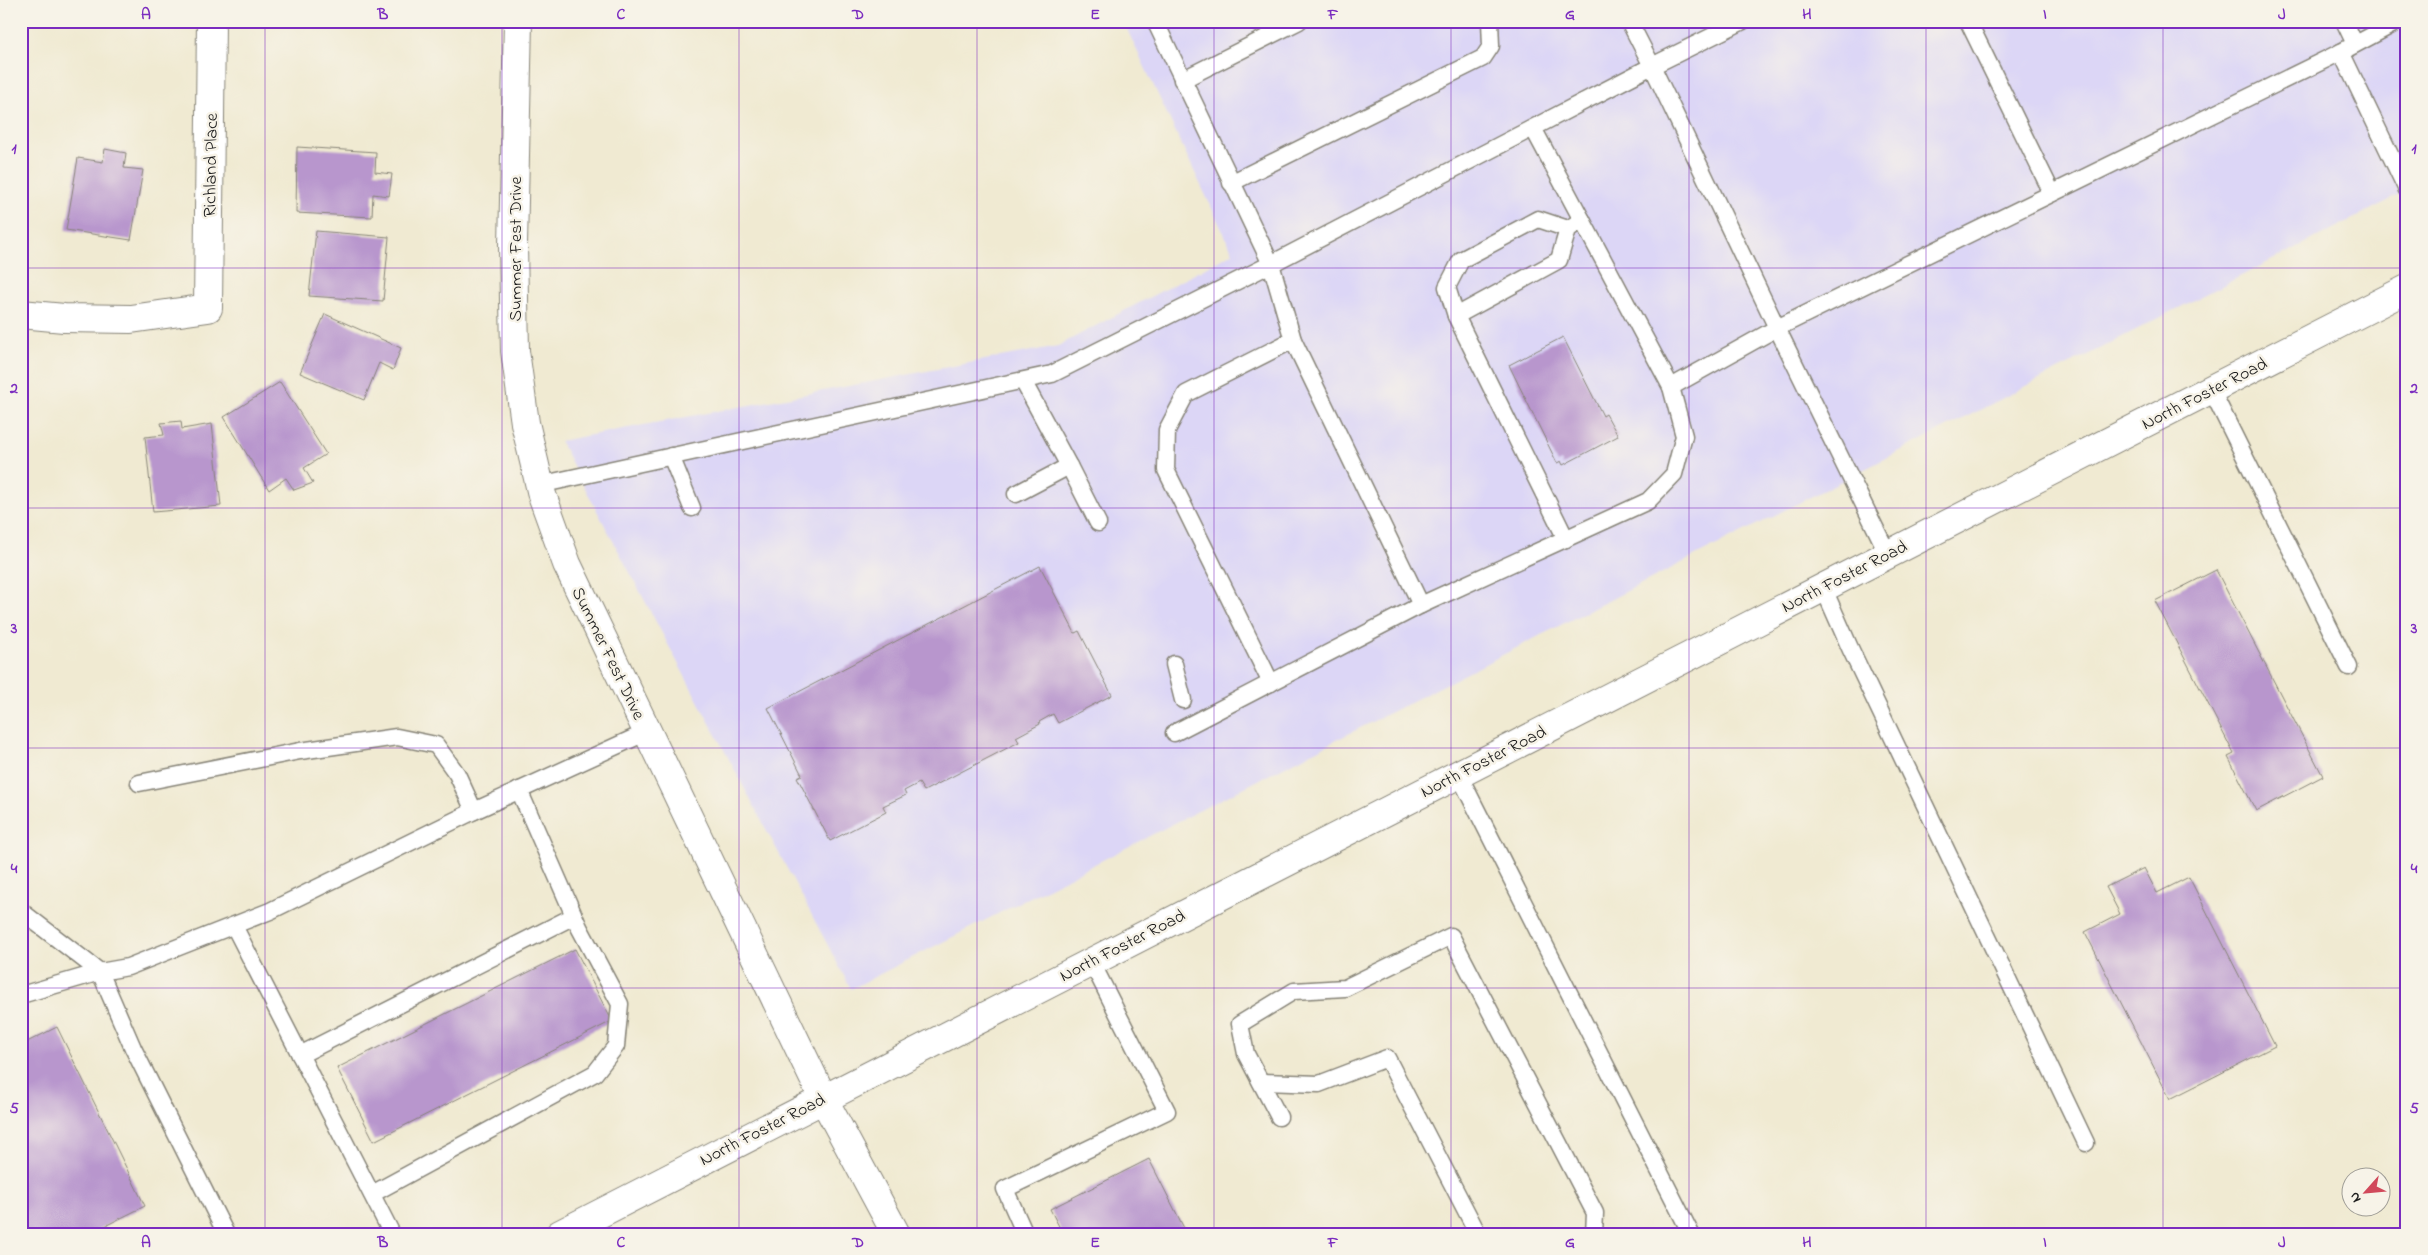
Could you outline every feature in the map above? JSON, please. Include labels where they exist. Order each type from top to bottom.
[{"type":"main road","name":"Richland Place","points":[[21,314],[64,318],[131,319],[208,308],[212,21]]},
{"type":"main road","name":"Summer Fest Drive","points":[[518,21],[513,245],[515,351],[524,423],[539,485],[567,564],[647,732],[823,1098],[896,1234]]},
{"type":"main road","name":"North Foster Road","points":[[560,1234],[2407,290]]},
{"type":"lane","points":[[1155,21],[1271,264],[1293,340],[1421,606]]},
{"type":"lane","points":[[1182,80],[1299,21]]},
{"type":"lane","points":[[1232,183],[1483,58],[1492,46],[1490,21]]},
{"type":"lane","points":[[1629,21],[1888,554]]},
{"type":"lane","points":[[539,485],[1052,374],[1271,264],[1652,66],[1743,21]]},
{"type":"lane","points":[[1968,21],[2052,193]]},
{"type":"lane","points":[[2344,21],[2355,44]]},
{"type":"lane","points":[[1671,387],[1777,328],[2341,52],[2398,21]]},
{"type":"lane","points":[[2341,52],[2407,190]]},
{"type":"lane","points":[[1174,733],[1421,606],[1648,501],[1674,474],[1684,436],[1671,387],[1533,128]]},
{"type":"lane","points":[[1566,539],[1456,316],[1447,287],[1461,260],[1538,219],[1568,229]]},
{"type":"lane","points":[[1456,316],[1560,260],[1568,229],[1582,220]]},
{"type":"lane","points":[[1271,683],[1166,470],[1167,430],[1186,394],[1293,340]]},
{"type":"lane","points":[[1023,381],[1098,522]]},
{"type":"lane","points":[[2211,389],[2349,667]]},
{"type":"lane","points":[[671,456],[692,508]]},
{"type":"lane","points":[[1016,494],[1069,466]]},
{"type":"lane","points":[[1823,587],[1854,657],[2086,1143]]},
{"type":"lane","points":[[1174,664],[1184,700]]},
{"type":"lane","points":[[21,995],[100,972],[128,967],[270,911],[474,811],[647,732]]},
{"type":"lane","points":[[139,783],[300,751],[397,737],[436,745],[457,774],[474,811]]},
{"type":"lane","points":[[1458,774],[1691,1234]]},
{"type":"lane","points":[[372,1194],[595,1073],[616,1046],[620,1004],[574,916],[519,790]]},
{"type":"lane","points":[[21,911],[100,972],[133,1048],[226,1234]]},
{"type":"lane","points":[[300,1055],[574,916]]},
{"type":"lane","points":[[234,926],[392,1234]]},
{"type":"lane","points":[[1279,1117],[1246,1054],[1240,1024],[1294,991],[1345,988],[1451,936],[1595,1213],[1594,1234]]},
{"type":"lane","points":[[1025,1234],[1005,1189],[1167,1111],[1091,961]]},
{"type":"lane","points":[[1261,1082],[1319,1084],[1387,1058],[1478,1234]]},
{"type":"shaded area","points":[[1123,21],[2407,21],[2407,191],[851,989],[560,441],[1058,346],[1233,253]]},
{"type":"building","points":[[300,21],[358,21],[358,25],[300,24]]},
{"type":"building","points":[[297,147],[376,152],[375,172],[392,174],[389,196],[373,194],[372,217],[296,213]]},
{"type":"building","points":[[105,149],[126,153],[124,168],[143,170],[131,240],[66,230],[78,158],[103,162]]},
{"type":"building","points":[[316,231],[389,237],[383,301],[309,296]]},
{"type":"building","points":[[325,314],[401,348],[393,370],[379,363],[364,400],[300,373]]},
{"type":"building","points":[[1563,337],[1603,416],[1606,414],[1618,436],[1563,465],[1561,461],[1557,463],[1509,365]]},
{"type":"building","points":[[280,382],[326,454],[304,468],[313,483],[294,490],[286,478],[269,490],[224,417]]},
{"type":"building","points":[[181,421],[182,429],[212,424],[221,506],[153,512],[145,437],[164,435],[161,423]]},
{"type":"building","points":[[1040,566],[1075,633],[1079,631],[1112,695],[1058,723],[1053,714],[1039,722],[1040,724],[1016,737],[1019,742],[924,791],[919,783],[904,791],[906,795],[883,806],[886,812],[830,841],[797,777],[802,775],[768,708]]},
{"type":"building","points":[[2216,570],[2323,776],[2256,811],[2228,757],[2234,754],[2155,601]]},
{"type":"building","points":[[2144,868],[2157,893],[2189,877],[2275,1046],[2170,1099],[2085,932],[2120,914],[2106,887]]},
{"type":"building","points":[[575,949],[612,1021],[374,1141],[337,1068]]},
{"type":"building","points":[[57,1027],[145,1206],[89,1234],[21,1234],[21,1045]]},
{"type":"building","points":[[1149,1159],[1187,1234],[1063,1234],[1050,1209]]}]
